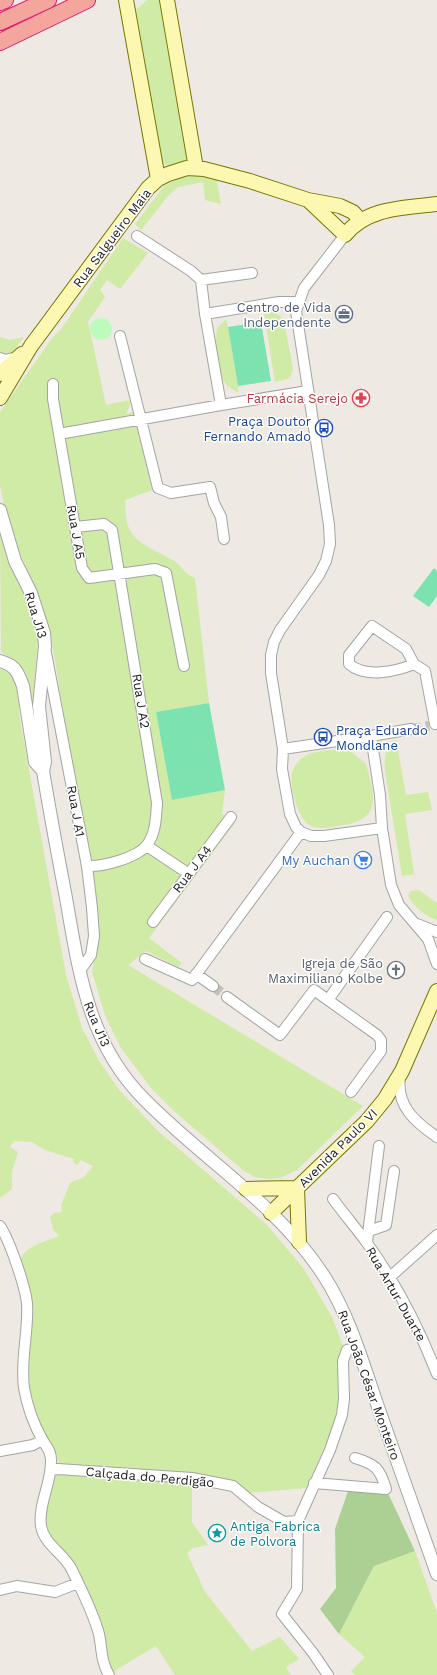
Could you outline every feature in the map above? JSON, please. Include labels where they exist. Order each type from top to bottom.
[{"type":"highway","points":[[0,2],[5,0]]},
{"type":"highway","points":[[0,22],[48,0]]},
{"type":"highway","points":[[0,42],[87,0]]},
{"type":"main road","points":[[167,0],[196,168]]},
{"type":"main road","points":[[127,4],[158,179]]},
{"type":"main road","name":"Rua Salgueiro Maia","points":[[0,398],[31,346],[148,188],[158,179],[168,174],[187,168],[196,168],[250,181],[308,200],[340,206],[353,212],[360,220]]},
{"type":"main road","name":"Rua Salgueiro Maia","points":[[308,200],[345,235]]},
{"type":"main road","points":[[345,235],[360,220],[379,212],[437,204]]},
{"type":"main road","name":"Rua Salgueiro Maia","points":[[0,374],[31,346]]},
{"type":"main road","name":"Avenida Paulo VI","points":[[271,1213],[367,1121],[385,1099],[402,1071],[437,990]]},
{"type":"main road","points":[[246,1189],[297,1188],[299,1242]]},
{"type":"street","points":[[345,235],[307,285],[298,302],[296,316],[329,525],[330,544],[323,569],[280,630],[272,647],[271,673],[283,749],[282,769],[290,814],[296,827],[301,832],[311,836],[324,836],[382,828]]},
{"type":"street","points":[[137,236],[201,280],[205,314],[221,405]]},
{"type":"street","points":[[201,280],[252,273]]},
{"type":"street","points":[[205,314],[279,302],[298,302]]},
{"type":"street","points":[[120,336],[158,488],[171,492],[210,487],[214,503],[221,517],[224,539]]},
{"type":"street","points":[[0,359],[5,360],[18,358]]},
{"type":"street","name":"Rua J A5","points":[[53,384],[53,399],[82,568],[89,578],[155,569],[166,573],[184,666]]},
{"type":"street","points":[[59,434],[308,391]]},
{"type":"street","name":"Rua J13","points":[[0,510],[15,561],[38,613],[44,634],[45,646],[39,706],[45,762],[43,771],[79,972],[88,1006],[110,1054],[130,1083],[167,1121],[246,1189],[271,1213]]},
{"type":"street","name":"Rua J A2","points":[[75,527],[104,524],[112,530],[157,804],[156,826],[147,846]]},
{"type":"street","points":[[414,664],[407,667],[371,673],[355,670],[349,664],[349,655],[372,626],[406,649],[414,664],[425,671],[434,725]]},
{"type":"street","name":"Rua J A1","points":[[45,646],[87,866],[94,936],[91,955],[79,972]]},
{"type":"street","name":"Rua J13","points":[[0,661],[10,664],[16,669],[19,675],[23,686],[35,762],[43,771]]},
{"type":"street","points":[[283,749],[411,729]]},
{"type":"street","points":[[371,736],[380,795],[382,828],[391,885],[394,895],[403,911],[417,924],[428,939],[437,964]]},
{"type":"street","name":"Rua J A4","points":[[153,922],[231,817]]},
{"type":"street","points":[[145,959],[192,980],[301,832]]},
{"type":"street","points":[[87,866],[94,866],[128,858],[147,846],[189,874]]},
{"type":"street","points":[[328,1000],[387,917]]},
{"type":"street","points":[[417,924],[437,932]]},
{"type":"street","points":[[196,974],[213,986]]},
{"type":"street","points":[[228,997],[280,1035],[314,990],[377,1035],[381,1040],[381,1051],[351,1092]]},
{"type":"street","points":[[402,1071],[400,1089],[403,1104],[415,1120],[437,1137]]},
{"type":"street","points":[[367,1242],[379,1146]]},
{"type":"street","points":[[369,1230],[386,1225],[394,1171]]},
{"type":"street","name":"Rua Artur Duarte","points":[[333,1200],[367,1242],[390,1277],[424,1341],[437,1374]]},
{"type":"street","name":"Rua João César Monteiro","points":[[271,1213],[299,1242],[315,1262],[335,1294],[358,1347],[436,1568]]},
{"type":"street","points":[[0,1226],[6,1234],[27,1303],[22,1362],[24,1388],[31,1415],[42,1440],[50,1452],[51,1470],[43,1507],[41,1526],[49,1542],[71,1567],[96,1628],[102,1661],[109,1675]]},
{"type":"street","points":[[390,1277],[437,1235]]},
{"type":"street","points":[[328,1675],[313,1653],[282,1614],[297,1589],[298,1521],[330,1450],[342,1416],[344,1399],[344,1357],[347,1350],[358,1347]]},
{"type":"street","points":[[0,1451],[33,1445],[42,1440]]},
{"type":"street","points":[[314,1483],[386,1489],[381,1473],[371,1463],[355,1458]]},
{"type":"street","name":"Calçada do Perdigão","points":[[51,1470],[58,1469],[192,1478],[233,1486],[258,1507],[284,1522],[298,1521]]},
{"type":"street","points":[[424,1536],[437,1544]]},
{"type":"street","points":[[0,1590],[17,1586],[55,1592],[78,1583]]},
{"type":"green space","points":[[147,0],[160,0],[188,154],[186,162],[172,167],[165,164],[161,159],[136,10]]},
{"type":"green space","points":[[186,175],[216,176],[221,204],[205,200],[203,182],[178,187],[168,196],[141,230],[135,224],[164,186]]},
{"type":"green space","points":[[123,238],[148,253],[120,289],[107,280],[100,290],[105,297],[88,322],[106,405],[129,400],[130,405],[126,414],[138,411],[158,488],[125,500],[128,525],[132,534],[142,543],[174,561],[188,574],[195,578],[209,703],[156,712],[172,800],[225,790],[222,814],[235,823],[149,938],[182,963],[178,967],[146,951],[128,965],[363,1106],[297,1170],[280,1178],[268,1179],[255,1177],[244,1171],[175,1112],[151,1088],[121,1048],[106,1018],[92,972],[99,934],[90,849],[68,741],[51,636],[41,601],[9,528],[0,485],[0,412],[53,337],[62,328]]},
{"type":"green space","points":[[272,312],[279,315],[284,321],[293,369],[290,378],[275,382],[264,313]]},
{"type":"green space","points":[[101,318],[105,319],[111,325],[111,333],[105,339],[101,340],[97,339],[91,333],[90,329],[91,325],[97,319]]},
{"type":"green space","points":[[226,319],[239,393],[230,388],[222,379],[218,365],[216,349],[217,328]]},
{"type":"green space","points":[[261,322],[271,381],[238,386],[228,327]]},
{"type":"green space","points":[[0,337],[9,340],[24,337],[14,350],[8,353],[0,354]]},
{"type":"green space","points":[[0,528],[39,628],[32,704],[25,672],[22,667],[1,652]]},
{"type":"green space","points":[[434,568],[437,571],[437,596],[429,607],[413,596]]},
{"type":"green space","points":[[0,669],[11,675],[17,687],[19,714],[66,975],[82,1028],[99,1061],[120,1091],[158,1131],[267,1225],[304,1269],[332,1317],[345,1351],[339,1403],[333,1428],[306,1488],[248,1493],[237,1484],[60,1465],[36,1415],[31,1400],[28,1383],[20,1261],[22,1256],[30,1248],[59,1236],[53,1229],[50,1217],[54,1213],[62,1212],[61,1205],[70,1183],[84,1177],[93,1166],[81,1160],[77,1165],[73,1162],[74,1159],[45,1150],[32,1142],[14,1141],[10,1147],[18,1152],[12,1172],[12,1189],[0,1198]]},
{"type":"green space","points":[[209,703],[225,790],[172,800],[156,712]]},
{"type":"green space","points":[[396,739],[406,795],[428,792],[432,810],[405,814],[414,874],[402,876],[385,771],[385,757],[387,750]]},
{"type":"green space","points":[[341,749],[353,753],[366,764],[372,788],[372,807],[368,814],[362,819],[352,823],[326,828],[311,826],[300,814],[294,798],[292,782],[293,770],[298,762],[306,755],[315,752]]},
{"type":"green space","points":[[419,890],[437,903],[437,920],[420,911],[408,896],[410,891]]},
{"type":"green space","points":[[51,1470],[192,1478],[192,1522],[208,1545],[193,1548],[187,1553],[205,1592],[252,1651],[280,1637],[299,1659],[286,1667],[291,1675],[175,1675],[156,1646],[111,1673],[71,1567],[43,1532]]},
{"type":"green space","points":[[349,1488],[387,1491],[415,1551],[374,1566],[339,1634],[320,1609],[336,1588],[335,1529]]},
{"type":"green space","points":[[415,1551],[437,1613],[437,1675],[355,1675],[351,1671],[365,1657],[339,1634],[374,1566]]},
{"type":"tunnel","points":[[411,729],[429,726]]},
{"type":"tunnel","points":[[213,986],[227,997]]},
{"type":"place","name":"Centro de Vida Independente","points":[[344,314]]},
{"type":"place","name":"Farmácia Serejo","points":[[361,398]]},
{"type":"place","name":"Praça Doutor Fernando Amado","points":[[324,428]]},
{"type":"place","name":"Praça Eduardo Mondlane","points":[[323,737]]},
{"type":"place","name":"My Auchan","points":[[363,860]]},
{"type":"place","name":"Igreja de São Maximiliano Kolbe","points":[[396,970]]},
{"type":"place","name":"Antiga Fabrica de Polvora","points":[[217,1533]]}]
